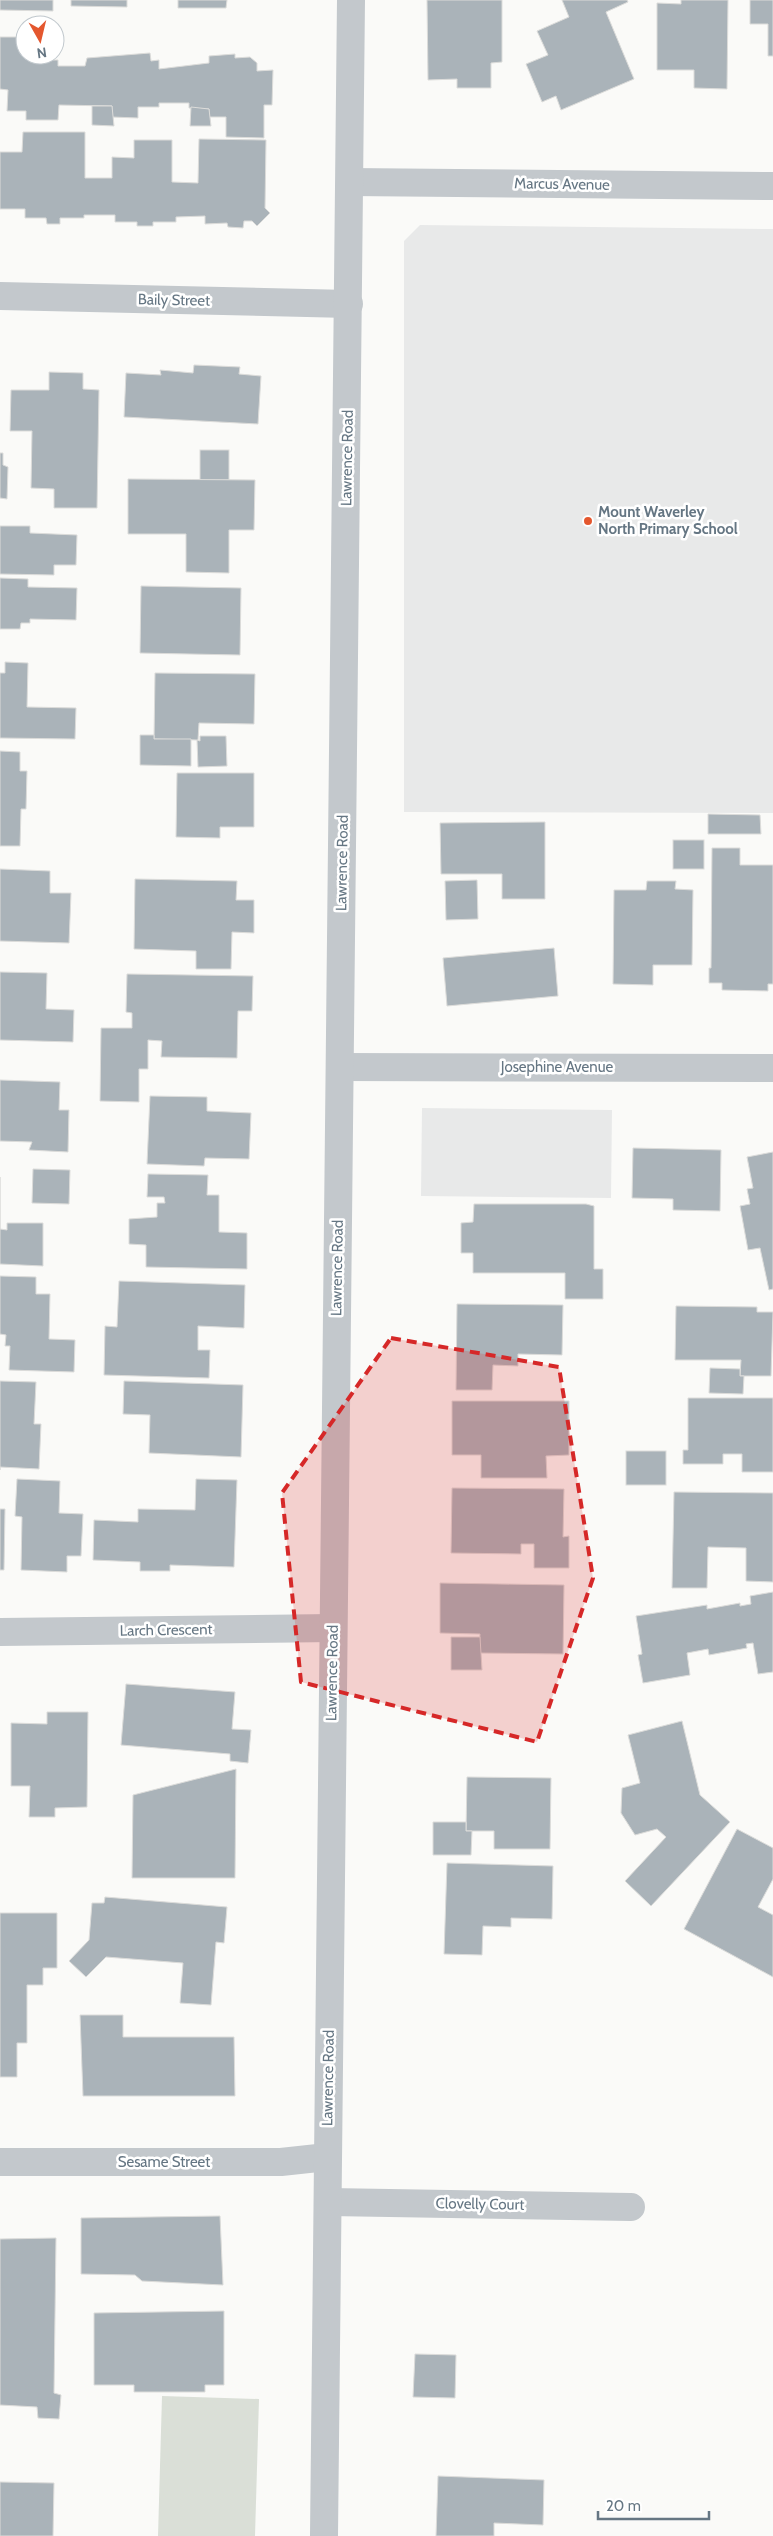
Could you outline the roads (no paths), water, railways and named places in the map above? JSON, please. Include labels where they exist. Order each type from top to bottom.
[{"type":"street","name":"Lawrence Road","points":[[324,2536],[351,0]]},
{"type":"street","name":"Marcus Avenue","points":[[350,182],[773,186]]},
{"type":"street","name":"Baily Street","points":[[0,296],[349,304]]},
{"type":"street","name":"Josephine Avenue","points":[[340,1067],[773,1068]]},
{"type":"street","name":"Larch Crescent","points":[[0,1632],[333,1628]]},
{"type":"street","name":"Sesame Street","points":[[0,2162],[281,2162],[327,2157]]},
{"type":"street","name":"Clovelly Court","points":[[329,2202],[631,2206]]},
{"type":"place","name":"Mount Waverley North Primary School","points":[[588,521]]}]
